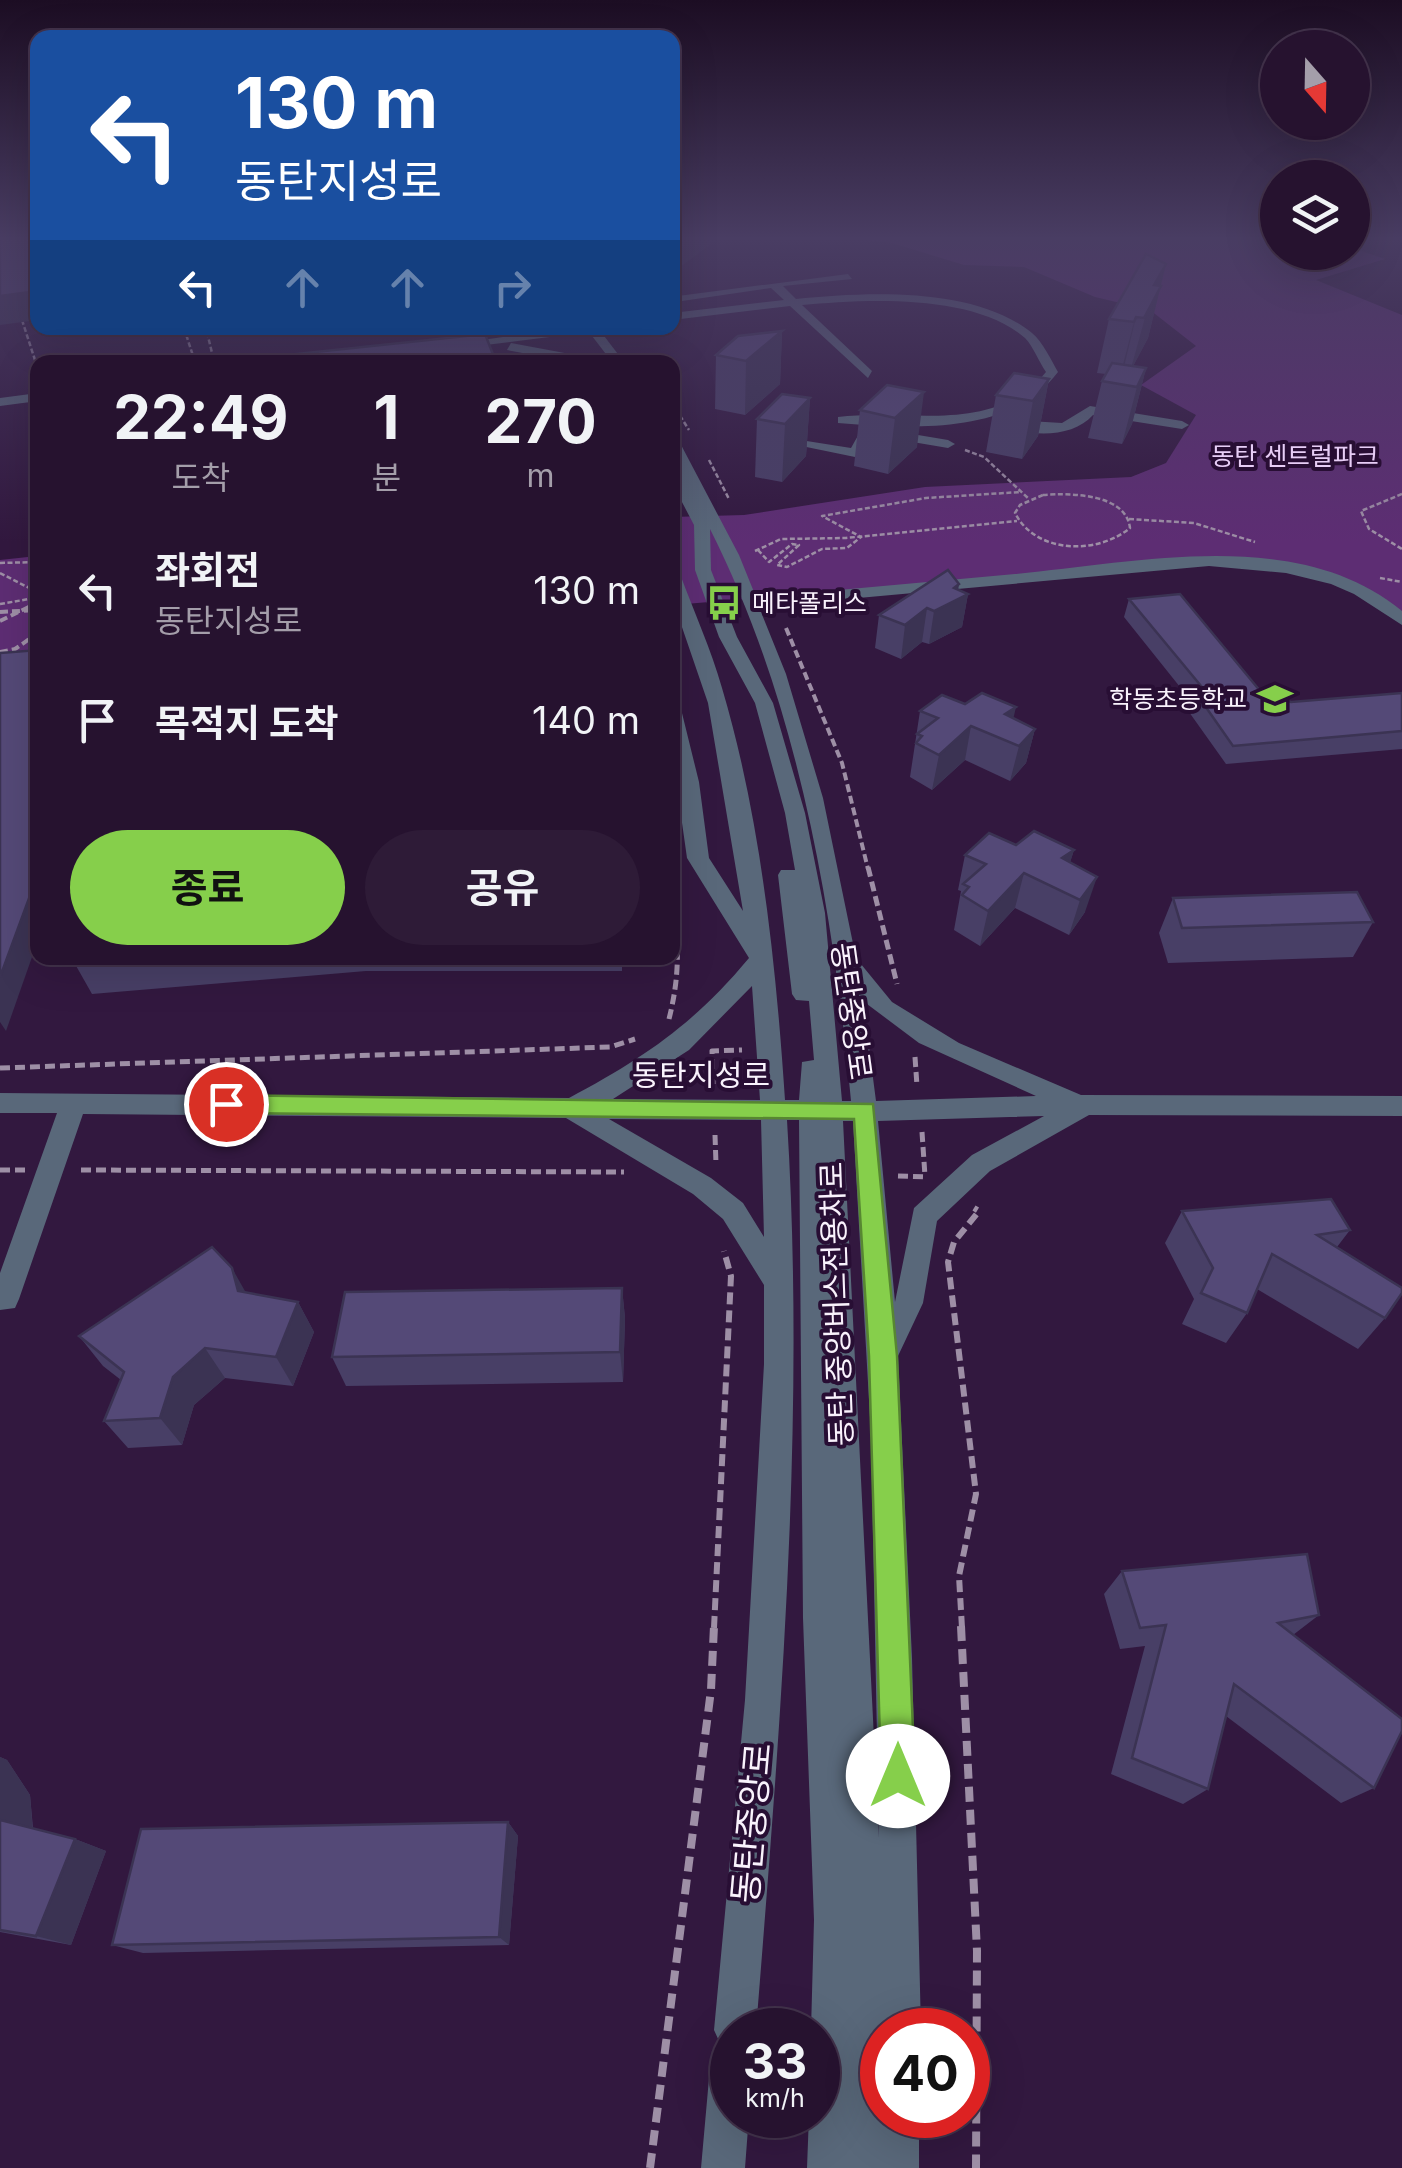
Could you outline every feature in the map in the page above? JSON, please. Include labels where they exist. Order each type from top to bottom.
[{"type":"street","points":[[494,339],[441,346],[520,348],[554,355]]},
{"type":"street","points":[[586,339],[608,355]]},
{"type":"street","points":[[832,339],[868,374]]},
{"type":"street","points":[[871,427],[981,414],[1022,402],[1046,385],[1052,372],[1047,354],[1027,339]]},
{"type":"street","points":[[0,402],[30,399]]},
{"type":"street","points":[[981,414],[1014,425],[1052,429],[1073,426],[1090,410],[1182,425]]},
{"type":"street","points":[[843,420],[948,444]]},
{"type":"street","points":[[794,443],[854,453],[871,427]]},
{"type":"street","name":"동탄중앙로","points":[[680,456],[711,512],[749,603],[804,766],[845,959],[864,1110],[883,1356],[898,1704],[900,2008]]},
{"type":"street","name":"동탄 중앙버스전용차로","points":[[680,483],[702,526],[703,570],[728,637],[764,703],[790,794],[814,913],[863,1913],[859,2168]]},
{"type":"street","name":"동탄 중앙버스전용차로","points":[[680,502],[689,521],[696,581],[763,742],[794,906],[821,1110],[820,1618],[834,1920],[829,2168]]},
{"type":"street","points":[[749,603],[1210,561],[1275,565],[1334,579],[1389,607],[1402,620]]},
{"type":"street","name":"동탄중앙로","points":[[680,597],[716,698],[741,813],[762,957],[773,1108],[778,1284],[767,1636],[737,2008]]},
{"type":"street","name":"동탄중앙로","points":[[681,783],[698,858],[762,957]]},
{"type":"street","points":[[570,1108],[703,1044],[762,957]]},
{"type":"street","points":[[845,959],[882,1006],[927,1035],[992,1069],[1084,1105]]},
{"type":"street","points":[[5,1299],[74,1102]]},
{"type":"street","name":"동탄지성로","points":[[0,1103],[821,1110],[1084,1105],[1402,1106]]},
{"type":"street","points":[[883,1356],[909,1303],[924,1216],[981,1163],[1084,1105]]},
{"type":"street","points":[[570,1108],[702,1186],[733,1211],[778,1284]]},
{"type":"street","points":[[722,2168],[725,2138]]},
{"type":"street","points":[[897,2168],[898,2138]]},
{"type":"path","points":[[948,444],[984,457],[1029,499]]},
{"type":"path","points":[[860,537],[822,516],[926,498],[1021,492]]},
{"type":"path","points":[[1060,494],[1096,498],[1122,511],[1130,528],[1112,542],[1076,546],[1039,538],[1017,521],[1015,513],[1029,499],[1060,494]]},
{"type":"path","points":[[1402,494],[1361,511],[1368,529],[1402,549]]},
{"type":"path","points":[[860,537],[847,548],[822,549],[787,567],[777,565],[800,545],[792,544],[769,562],[758,550],[781,539],[860,537],[1017,521]]},
{"type":"path","points":[[0,563],[30,560]]},
{"type":"path","points":[[2,573],[30,588]]},
{"type":"path","points":[[0,604],[30,599]]},
{"type":"path","points":[[0,621],[30,604]]},
{"type":"path","points":[[0,612],[30,611]]},
{"type":"path","points":[[0,652],[15,650],[30,639]]},
{"type":"path","points":[[655,1027],[667,1017],[678,981],[678,965]]},
{"type":"path","points":[[667,1017],[703,1044]]},
{"type":"path","points":[[0,1068],[610,1047],[643,1037]]},
{"type":"path","points":[[0,1170],[616,1170]]},
{"type":"path","points":[[976,2168],[977,1951],[960,1576],[976,1494],[948,1262],[954,1242],[979,1211]]},
{"type":"path","points":[[650,2168],[711,1690],[731,1276]]},
{"type":"green space","name":"동탄 센트럴파크","points":[[1187,339],[1402,339],[1402,620],[1335,579],[1209,561],[680,604],[680,517],[744,515],[925,487],[1131,477],[1166,463],[1196,415],[1141,385],[1196,346]]},
{"type":"green space","points":[[30,557],[30,667],[0,670],[0,560]]},
{"type":"building","points":[[436,339],[487,339],[493,355],[288,355]]},
{"type":"building","points":[[734,339],[772,339],[746,361],[716,355]]},
{"type":"building","points":[[1112,363],[1146,368],[1137,387],[1102,381]]},
{"type":"building","points":[[1014,373],[1049,379],[1033,401],[996,395]]},
{"type":"building","points":[[887,385],[924,392],[895,418],[860,410]]},
{"type":"building","points":[[782,394],[810,398],[785,424],[757,419]]},
{"type":"building","points":[[948,570],[959,584],[954,588],[968,594],[934,611],[927,608],[905,625],[879,615]]},
{"type":"building","points":[[1180,594],[1261,692],[1291,702],[1402,693],[1402,731],[1233,746],[1196,693],[1206,692],[1129,599]]},
{"type":"building","points":[[30,651],[30,896],[0,977],[0,653]]},
{"type":"building","points":[[982,693],[1016,707],[1005,714],[1035,729],[1019,746],[971,726],[939,755],[916,743],[922,736],[917,734],[938,718],[920,711],[942,695],[965,704]]},
{"type":"building","points":[[1034,831],[1074,850],[1062,858],[1097,877],[1080,900],[1024,873],[988,911],[962,895],[969,887],[963,884],[986,864],[965,855],[989,833],[1016,845]]},
{"type":"building","points":[[1357,892],[1373,922],[1182,928],[1173,898]]},
{"type":"building","points":[[1331,1199],[1350,1230],[1317,1235],[1402,1288],[1385,1318],[1272,1254],[1247,1313],[1201,1293],[1213,1268],[1182,1211]]},
{"type":"building","points":[[212,1247],[232,1268],[238,1291],[298,1302],[276,1357],[205,1348],[173,1377],[160,1418],[104,1421],[124,1372],[79,1336]]},
{"type":"building","points":[[622,1288],[620,1352],[332,1357],[345,1292]]},
{"type":"building","points":[[1307,1554],[1319,1615],[1278,1623],[1402,1719],[1402,1731],[1374,1788],[1234,1684],[1208,1789],[1132,1758],[1166,1625],[1140,1628],[1122,1571]]},
{"type":"building","points":[[0,1820],[75,1839],[36,1936],[0,1930]]},
{"type":"building","points":[[508,1822],[499,1937],[112,1945],[141,1829]]},
{"type":"place","name":"메타폴리스","points":[[724,603]]},
{"type":"place","name":"학동초등학교","points":[[1275,699]]},
{"type":"route","points":[[226,1104],[864,1110],[883,1356],[898,1776]]}]
